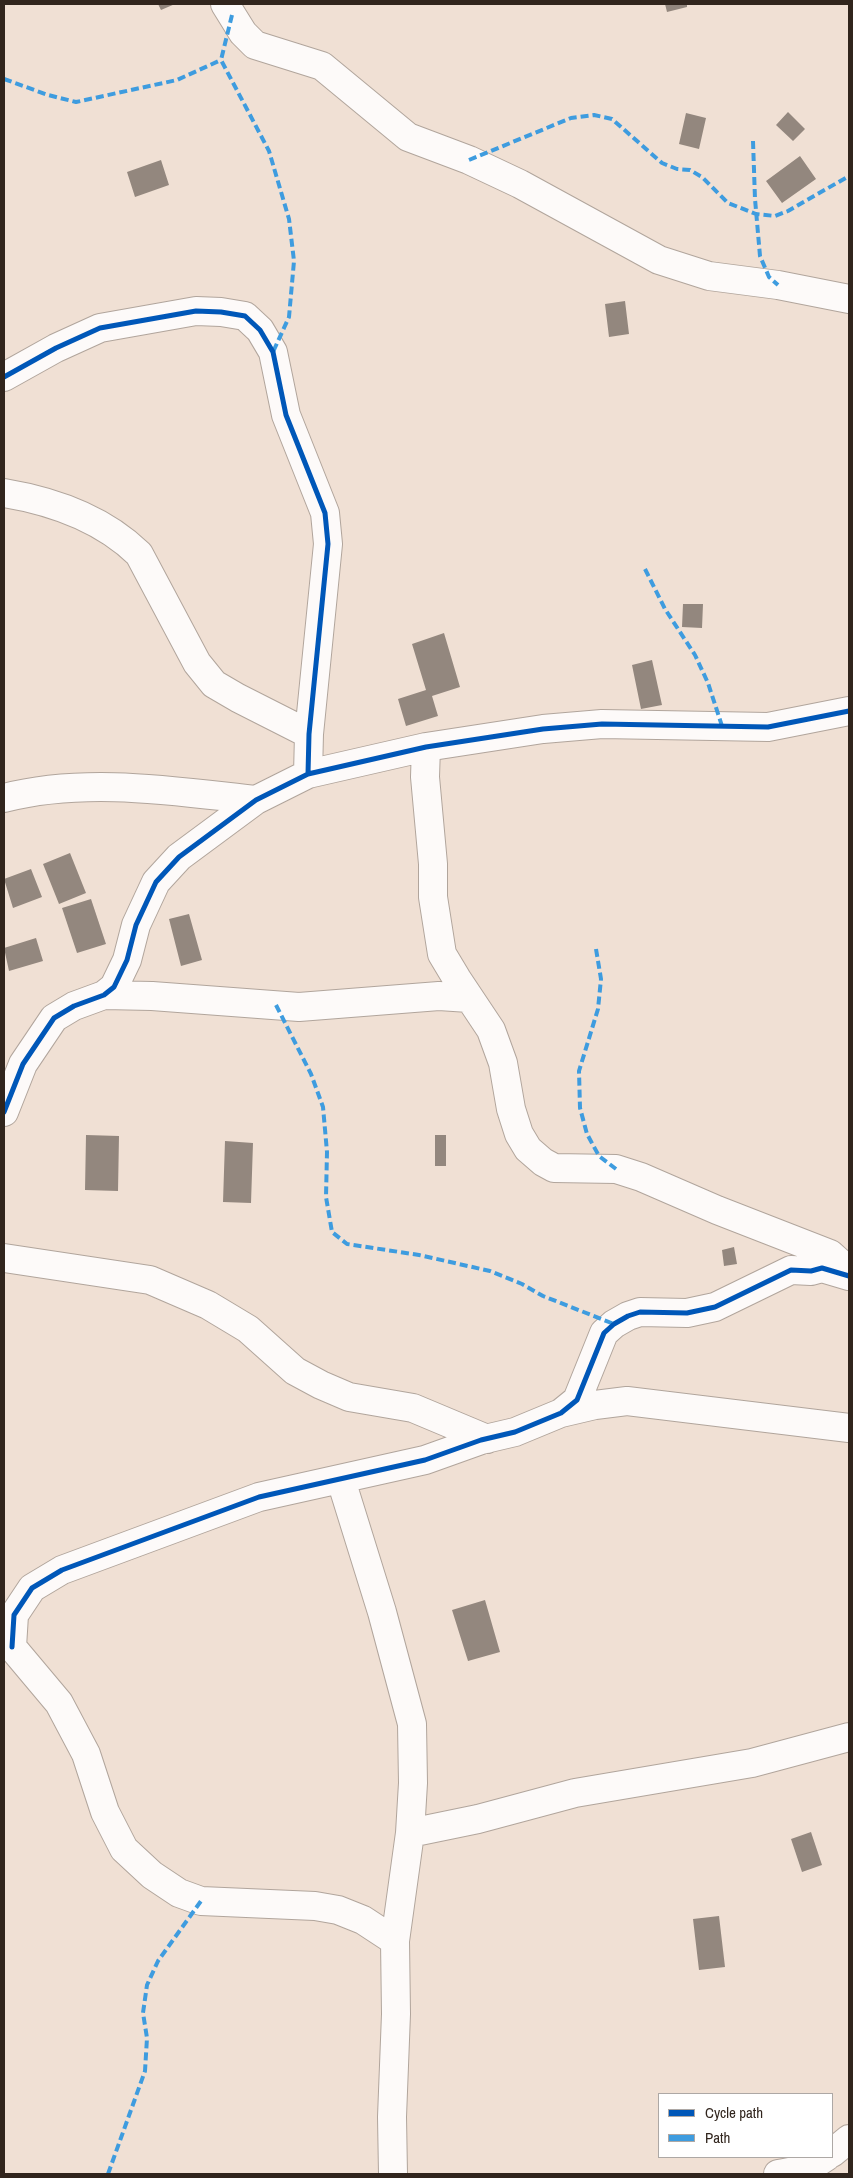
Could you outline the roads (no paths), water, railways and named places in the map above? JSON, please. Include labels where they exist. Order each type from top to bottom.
[{"type":"street","points":[[225,4],[243,33],[256,45],[322,66],[408,136],[468,160],[520,184],[660,260],[709,276],[778,285],[849,299]]},
{"type":"street","points":[[4,377],[56,348],[100,328],[127,322],[196,311],[221,312],[245,316],[260,330],[273,352],[286,415],[326,514],[328,544],[309,734],[308,774]]},
{"type":"street","points":[[4,493],[26,497],[69,510],[126,541],[139,554],[197,663],[214,684],[309,734]]},
{"type":"street","points":[[4,1112],[22,1064],[54,1018],[74,1006],[104,995],[114,987],[121,974],[136,924],[156,882],[179,857],[256,800],[308,774],[426,747],[543,729],[602,724],[768,727],[849,710]]},
{"type":"street","points":[[426,747],[425,777],[432,840],[433,897],[442,954],[498,1044],[511,1109],[519,1134],[528,1149],[543,1162],[554,1168],[616,1169],[641,1177],[725,1213],[830,1254],[849,1271]]},
{"type":"street","points":[[4,798],[62,788],[166,789],[256,800]]},
{"type":"street","points":[[104,995],[152,996],[299,1007],[439,996],[469,998]]},
{"type":"street","points":[[4,1258],[150,1280],[208,1305],[248,1329],[294,1371],[321,1385],[350,1397],[413,1408],[487,1439]]},
{"type":"street","points":[[560,1413],[577,1400],[604,1333],[614,1324],[628,1316],[640,1312],[687,1312],[715,1307],[791,1270],[811,1271],[822,1268],[849,1276]]},
{"type":"street","points":[[395,1941],[364,1920],[338,1910],[315,1906],[201,1901],[179,1893],[152,1875],[124,1850],[105,1812],[86,1754],[59,1704],[8,1644],[14,1615],[32,1588],[62,1570],[259,1498],[425,1460],[487,1439],[515,1432],[560,1413],[594,1405],[627,1401],[849,1428]]},
{"type":"street","points":[[341,1480],[382,1612],[412,1724],[413,1783],[410,1833],[395,1941],[396,2014],[392,2117],[393,2174]]},
{"type":"street","points":[[410,1833],[478,1819],[575,1793],[752,1763],[849,1737]]},
{"type":"street","points":[[778,2174],[799,2170],[829,2158]]}]
